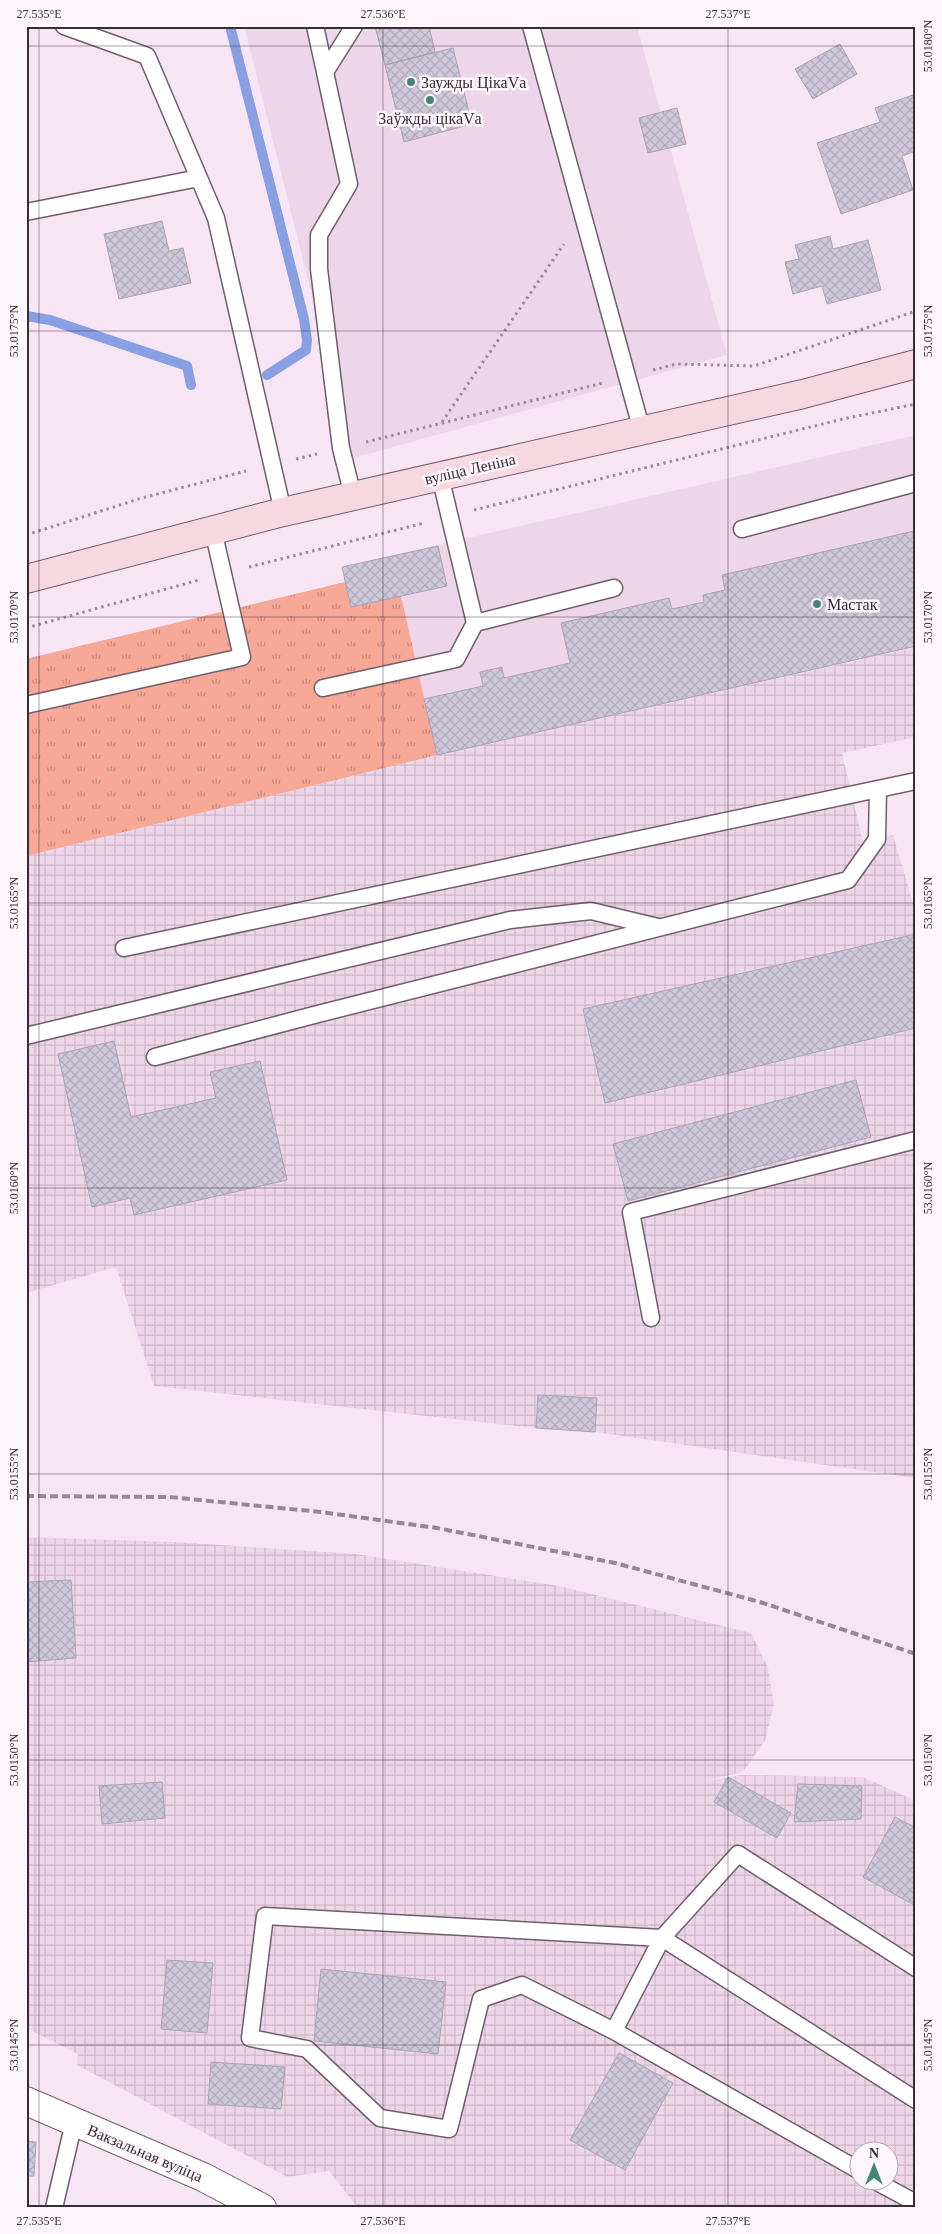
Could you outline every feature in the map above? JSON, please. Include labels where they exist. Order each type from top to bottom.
[{"type":"main road","name":"вуліца Леніна","points":[[26,579],[283,512],[803,394],[916,364]]},
{"type":"street","name":"Вакзальная вуліца","points":[[26,2101],[203,2177],[262,2208]]},
{"type":"lane","points":[[64,26],[147,56],[216,218],[283,512]]},
{"type":"lane","points":[[315,26],[349,184],[319,235],[319,269],[341,448],[353,496]]},
{"type":"lane","points":[[325,72],[354,26]]},
{"type":"lane","points":[[529,28],[642,431]]},
{"type":"lane","points":[[26,212],[199,178]]},
{"type":"lane","points":[[323,688],[456,659],[475,623],[440,476]]},
{"type":"lane","points":[[742,529],[916,483]]},
{"type":"lane","points":[[26,706],[242,658],[212,530]]},
{"type":"lane","points":[[475,623],[614,588]]},
{"type":"lane","points":[[124,948],[916,781]]},
{"type":"lane","points":[[155,1057],[314,1014],[848,880],[878,839],[878,790]]},
{"type":"lane","points":[[26,1036],[510,920],[591,911],[660,927]]},
{"type":"lane","points":[[651,1318],[631,1212],[916,1140]]},
{"type":"lane","points":[[614,2032],[662,1938],[738,1854],[916,1968]]},
{"type":"lane","points":[[850,2165],[614,2032],[522,1985],[481,1999],[449,2129],[380,2118],[306,2049],[250,2038],[265,1916],[662,1938],[916,2100]]},
{"type":"lane","points":[[54,2208],[74,2122]]},
{"type":"lane","points":[[896,2192],[916,2203]]},
{"type":"path","points":[[442,422],[583,217]]},
{"type":"path","points":[[26,535],[142,498],[271,464],[676,364],[754,366],[916,312]]},
{"type":"shaded area","points":[[244,26],[637,26],[727,355],[353,458]]},
{"type":"shaded area","points":[[916,435],[916,647],[437,755],[26,856],[26,659],[345,582],[342,567]]},
{"type":"shaded area","points":[[916,647],[916,737],[842,753],[863,842],[893,835],[916,913],[916,1478],[595,1432],[536,1428],[154,1386],[116,1267],[26,1293],[26,856],[437,755]],"holes":[[[238,1190],[134,1214],[133,1212]]]},
{"type":"shaded area","points":[[26,1537],[175,1542],[356,1554],[559,1586],[751,1633],[768,1668],[774,1705],[765,1741],[743,1772],[705,1781],[741,1775],[863,1777],[916,1801],[916,2208],[358,2208],[329,2171],[287,2177],[77,2065],[78,2054],[26,2028]]},
{"type":"green space","points":[[345,582],[352,607],[401,596],[437,755],[26,856],[26,659]]},
{"type":"building","points":[[375,26],[429,26],[435,52],[385,65]]},
{"type":"building","points":[[840,44],[857,74],[813,99],[795,69]]},
{"type":"building","points":[[453,48],[472,124],[404,142],[385,65]]},
{"type":"building","points":[[913,95],[916,104],[916,151],[902,156],[913,190],[841,214],[817,143],[880,122],[875,108]]},
{"type":"building","points":[[677,108],[686,144],[648,153],[639,118]]},
{"type":"building","points":[[162,221],[169,251],[183,248],[191,283],[119,299],[104,234]]},
{"type":"building","points":[[830,236],[833,249],[868,240],[881,290],[827,304],[822,286],[793,294],[785,262],[799,259],[795,245]]},
{"type":"building","points":[[914,531],[916,646],[437,755],[424,699],[483,686],[480,672],[502,667],[504,678],[570,663],[561,623],[669,598],[672,609],[704,602],[703,595],[725,590],[722,575]]},
{"type":"building","points":[[438,546],[447,586],[351,607],[342,567]]},
{"type":"building","points":[[916,934],[916,1028],[605,1103],[583,1009]]},
{"type":"building","points":[[114,1041],[131,1117],[216,1098],[210,1072],[260,1061],[287,1180],[134,1215],[130,1198],[92,1207],[58,1054]]},
{"type":"building","points":[[856,1080],[871,1137],[628,1201],[613,1144]]},
{"type":"building","points":[[538,1395],[597,1398],[595,1432],[536,1428]]},
{"type":"building","points":[[71,1580],[76,1658],[26,1662],[26,1582]]},
{"type":"building","points":[[728,1777],[791,1813],[777,1838],[714,1802]]},
{"type":"building","points":[[162,1782],[165,1818],[102,1824],[99,1786]]},
{"type":"building","points":[[798,1784],[862,1786],[861,1819],[794,1822]]},
{"type":"building","points":[[895,1817],[916,1828],[916,1906],[863,1877]]},
{"type":"building","points":[[167,1960],[213,1963],[207,2033],[161,2029]]},
{"type":"building","points":[[321,1969],[446,1982],[438,2054],[314,2041]]},
{"type":"building","points":[[619,2053],[673,2083],[625,2170],[570,2140]]},
{"type":"building","points":[[211,2062],[285,2067],[281,2109],[208,2104]]},
{"type":"building","points":[[26,2141],[36,2142],[34,2176],[26,2176]]},
{"type":"waterway","points":[[230,26],[304,319],[307,340],[306,350],[267,375]]},
{"type":"waterway","points":[[26,316],[50,320],[187,366],[191,385]]},
{"type":"railway","points":[[26,1496],[169,1497],[321,1512],[437,1528],[615,1563],[760,1602],[916,1654]]},
{"type":"place","name":"Заужды ЦікаVа","points":[[411,82]]},
{"type":"place","name":"Заўжды цікаVа","points":[[430,100]]},
{"type":"place","name":"Мастак","points":[[817,604]]}]
